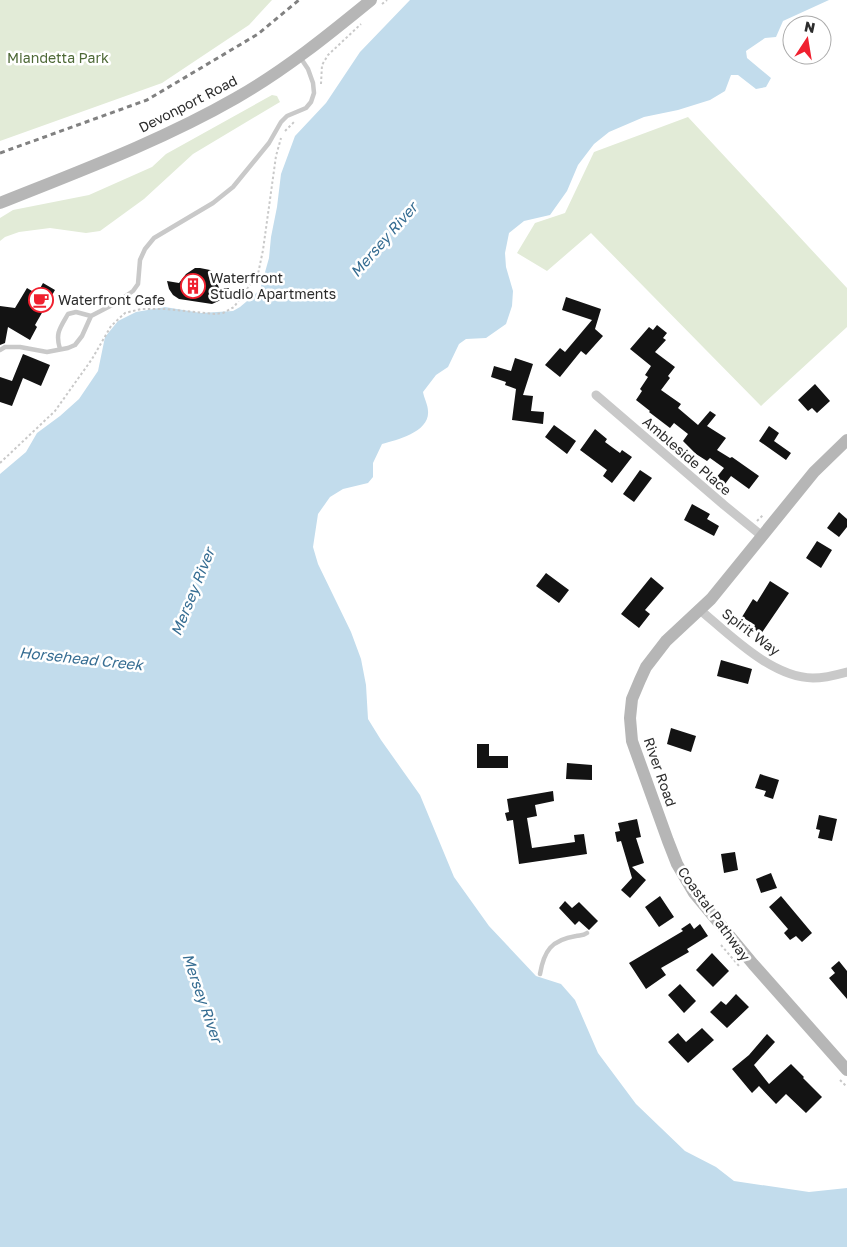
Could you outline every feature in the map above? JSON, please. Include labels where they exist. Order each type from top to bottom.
[{"type":"main road","name":"Devonport Road","points":[[0,203],[168,134],[236,98],[300,58],[375,3]]},
{"type":"main road","name":"River Road","points":[[844,1075],[694,893],[677,864],[632,741],[630,718],[632,699],[646,667],[666,641],[711,599],[814,472],[847,440]]},
{"type":"street","name":"Ambleside Place","points":[[596,395],[724,506],[762,536]]},
{"type":"street","name":"Spirit Way","points":[[700,610],[768,664],[790,674],[811,678],[847,672]]},
{"type":"lane","points":[[0,350],[5,347],[20,347],[55,352],[75,345],[82,336],[91,316],[133,291],[138,284],[140,260],[145,249],[154,238],[213,202],[233,187],[269,143],[280,122],[287,116],[306,108],[311,102],[314,93],[313,83],[308,69],[300,58]]},
{"type":"lane","points":[[60,349],[57,340],[58,331],[68,314],[76,312],[91,316]]},
{"type":"lane","points":[[540,974],[542,960],[546,950],[551,945],[567,938],[588,933]]},
{"type":"path","points":[[375,3],[386,0]]},
{"type":"path","points":[[321,86],[322,65],[328,55],[366,19]]},
{"type":"path","points":[[0,463],[55,411],[92,359],[111,326],[125,314],[141,309],[166,309],[215,314],[234,307],[258,274],[278,146],[283,134],[295,121]]},
{"type":"path","name":"Coastal Pathway","points":[[717,940],[739,966]]},
{"type":"path","points":[[844,1075],[847,1087]]},
{"type":"green space","name":"Miandetta Park","points":[[0,0],[272,0],[249,25],[162,83],[0,141]]},
{"type":"green space","points":[[272,95],[277,96],[280,102],[193,154],[144,199],[100,231],[86,233],[50,228],[19,232],[0,241],[0,218],[13,210],[89,195],[152,167],[166,154]]},
{"type":"green space","points":[[688,117],[847,288],[847,327],[761,406],[591,233],[547,271],[517,253],[535,223],[565,213],[594,152]]},
{"type":"water","points":[[410,0],[829,0],[796,15],[782,15],[782,23],[776,37],[765,38],[746,51],[747,58],[771,78],[766,87],[756,89],[738,75],[731,75],[725,91],[710,100],[678,110],[644,117],[609,132],[594,144],[578,165],[567,191],[550,215],[524,221],[509,233],[505,253],[506,267],[513,291],[512,306],[506,324],[486,338],[466,339],[459,344],[448,367],[436,375],[423,392],[428,411],[424,424],[411,434],[382,444],[373,463],[373,477],[368,483],[343,489],[330,497],[318,514],[313,547],[318,564],[351,632],[361,659],[366,685],[368,719],[420,795],[454,877],[489,926],[536,976],[561,984],[575,1000],[598,1053],[636,1104],[685,1151],[716,1167],[734,1181],[809,1192],[847,1188],[847,1247],[0,1247],[0,474],[26,452],[37,433],[79,399],[98,371],[105,337],[118,321],[136,312],[165,307],[201,313],[233,311],[260,290],[269,258],[281,174],[295,136],[326,103],[360,52]]},
{"type":"building","name":"Waterfront Studio Apartments","points":[[195,268],[210,270],[214,274],[219,288],[229,288],[223,299],[212,304],[179,299],[173,295],[167,281],[179,283],[186,274]]},
{"type":"building","points":[[43,283],[55,290],[35,325],[37,327],[30,340],[8,327],[5,343],[0,345],[0,306],[15,308],[27,288],[37,294]]},
{"type":"building","points":[[566,297],[601,309],[595,329],[603,336],[586,355],[581,351],[560,377],[545,365],[560,348],[565,352],[592,320],[562,310]]},
{"type":"building","points":[[657,325],[667,333],[663,338],[666,340],[655,352],[675,367],[661,390],[681,404],[678,408],[698,425],[710,411],[716,415],[707,426],[726,438],[717,450],[730,458],[732,457],[759,476],[749,489],[731,476],[725,484],[716,478],[724,468],[710,458],[707,461],[696,454],[683,441],[688,434],[674,423],[670,428],[636,400],[642,391],[640,389],[648,377],[645,375],[651,366],[630,349],[649,327],[653,330]]},
{"type":"building","points":[[23,354],[50,365],[41,386],[23,378],[12,406],[0,402],[0,377],[12,381]]},
{"type":"building","points":[[515,358],[533,364],[523,395],[533,396],[531,411],[544,412],[543,424],[512,420],[516,389],[505,385],[506,382],[491,377],[494,366],[511,371]]},
{"type":"building","points":[[815,384],[830,401],[817,413],[812,408],[808,411],[798,400]]},
{"type":"building","points":[[554,425],[576,441],[567,454],[545,437]]},
{"type":"building","points":[[769,426],[779,433],[774,441],[791,453],[786,460],[759,441]]},
{"type":"building","points":[[595,429],[607,439],[605,442],[620,453],[622,450],[632,457],[612,483],[603,476],[607,470],[580,450]]},
{"type":"building","points":[[640,470],[652,478],[634,502],[623,494]]},
{"type":"building","points":[[692,504],[710,514],[707,519],[719,526],[714,536],[684,520]]},
{"type":"building","points":[[839,512],[847,519],[847,527],[839,537],[827,528]]},
{"type":"building","points":[[817,541],[832,550],[821,568],[806,558]]},
{"type":"building","points":[[546,573],[569,590],[559,603],[536,586]]},
{"type":"building","points":[[651,577],[664,588],[645,610],[650,614],[639,628],[621,614]]},
{"type":"building","points":[[770,581],[789,593],[761,634],[753,629],[755,625],[742,617],[753,599],[757,602]]},
{"type":"building","points":[[721,660],[752,669],[748,684],[717,676]]},
{"type":"building","points":[[671,728],[696,736],[691,752],[667,744]]},
{"type":"building","points":[[477,744],[489,744],[489,756],[508,756],[508,768],[477,768]]},
{"type":"building","points":[[567,763],[592,765],[592,780],[566,779]]},
{"type":"building","points":[[760,774],[779,780],[773,799],[764,796],[766,791],[755,788]]},
{"type":"building","points":[[553,791],[554,801],[535,805],[537,816],[527,818],[532,848],[575,842],[574,835],[584,834],[587,854],[519,864],[513,820],[507,821],[505,813],[509,812],[507,799]]},
{"type":"building","points":[[819,815],[837,819],[832,841],[818,838],[820,830],[816,829]]},
{"type":"building","points":[[637,819],[641,837],[636,838],[644,863],[632,867],[646,880],[630,898],[621,890],[632,878],[621,841],[617,842],[615,832],[620,831],[618,823]]},
{"type":"building","points":[[735,852],[738,870],[724,873],[721,854]]},
{"type":"building","points":[[771,873],[777,888],[761,893],[756,879]]},
{"type":"building","points":[[660,896],[674,917],[659,927],[645,907]]},
{"type":"building","points":[[781,896],[812,933],[802,942],[796,936],[790,940],[784,933],[788,929],[769,907]]},
{"type":"building","points":[[565,901],[572,908],[579,902],[598,921],[589,930],[579,921],[575,925],[559,908]]},
{"type":"building","points":[[690,923],[694,929],[700,924],[708,936],[687,949],[689,952],[661,968],[666,975],[646,989],[629,963],[683,931],[681,929]]},
{"type":"building","points":[[712,953],[729,971],[713,987],[696,970]]},
{"type":"building","points":[[839,961],[847,971],[847,999],[829,978],[835,973],[831,968]]},
{"type":"building","points":[[680,984],[696,1001],[684,1013],[668,995]]},
{"type":"building","points":[[736,994],[749,1007],[727,1028],[710,1012],[721,1001],[726,1005]]},
{"type":"building","points":[[702,1028],[714,1040],[688,1063],[668,1042],[678,1033],[686,1042]]},
{"type":"building","points":[[767,1034],[775,1042],[754,1065],[769,1084],[791,1064],[822,1097],[806,1113],[786,1094],[776,1104],[759,1086],[752,1093],[732,1069],[749,1055]]},
{"type":"railway","points":[[0,153],[147,100],[258,34],[299,0]]},
{"type":"place","name":"Waterfront Studio Apartments","points":[[193,286]]},
{"type":"place","name":"Waterfront Cafe","points":[[41,300]]},
{"type":"water label","name":"Mersey River","points":[[384,240]]},
{"type":"water label","name":"Mersey River","points":[[193,592]]},
{"type":"water label","name":"Horsehead Creek","points":[[81,659]]},
{"type":"water label","name":"Mersey River","points":[[202,998]]}]
